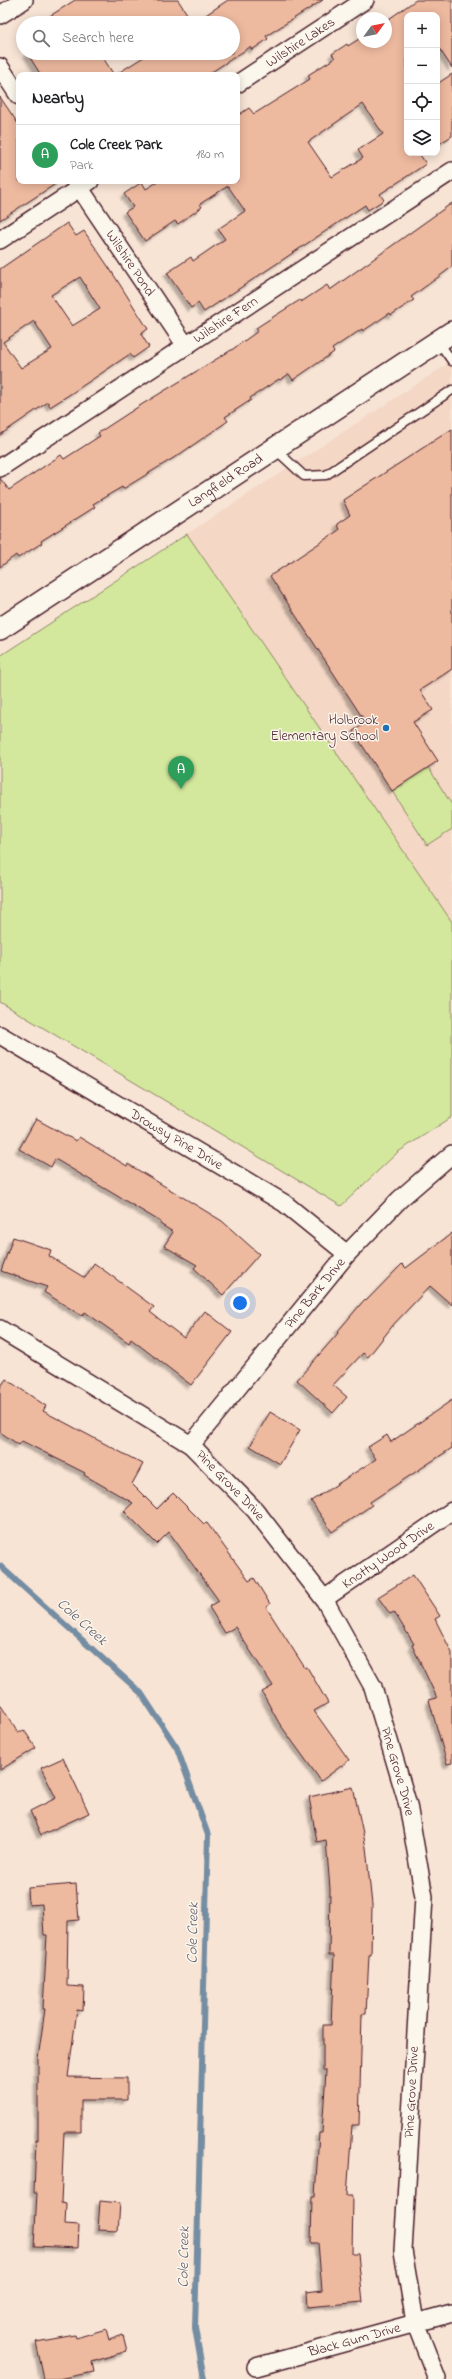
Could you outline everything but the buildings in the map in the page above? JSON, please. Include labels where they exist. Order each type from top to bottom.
[{"type":"street","points":[[0,16],[24,0]]},
{"type":"street","name":"Wilshire Lakes","points":[[240,82],[365,0]]},
{"type":"street","points":[[0,67],[16,91]]},
{"type":"street","name":"Wilshire Fern","points":[[0,468],[452,171]]},
{"type":"street","points":[[0,240],[81,184]]},
{"type":"street","name":"Wilshire Pond","points":[[83,184],[186,346]]},
{"type":"street","name":"Langfield Road","points":[[0,629],[445,336]]},
{"type":"street","name":"Drowsy Pine Drive","points":[[0,1035],[284,1203],[347,1254]]},
{"type":"street","name":"Pine Bark Drive","points":[[191,1445],[347,1254],[400,1200],[452,1154]]},
{"type":"street","name":"Pine Grove Drive","points":[[0,1330],[191,1445],[255,1510],[324,1599],[373,1687],[408,1805],[424,1897],[403,2251],[415,2322],[438,2379]]},
{"type":"street","name":"Knotty Wood Drive","points":[[324,1599],[452,1511]]},
{"type":"street","name":"Black Gum Drive","points":[[256,2367],[452,2313]]},
{"type":"lane","points":[[445,336],[452,362]]},
{"type":"lane","points":[[275,448],[304,476],[326,475],[452,390]]},
{"type":"shaded area","name":"Holbrook Elementary School","points":[[452,361],[452,922],[187,534]]},
{"type":"green space","points":[[187,534],[452,922],[452,1117],[398,1152],[341,1206],[0,1002],[0,656]]},
{"type":"green space","points":[[428,767],[452,805],[452,829],[427,845],[392,791]]},
{"type":"waterway","name":"Cole Creek","points":[[0,1566],[141,1693],[177,1748],[208,1835],[195,2328],[204,2379]]},
{"type":"place","name":"Holbrook Elementary School","points":[[386,728]]},
{"type":"place","name":"Cole Creek Park","points":[[181,789]]}]
